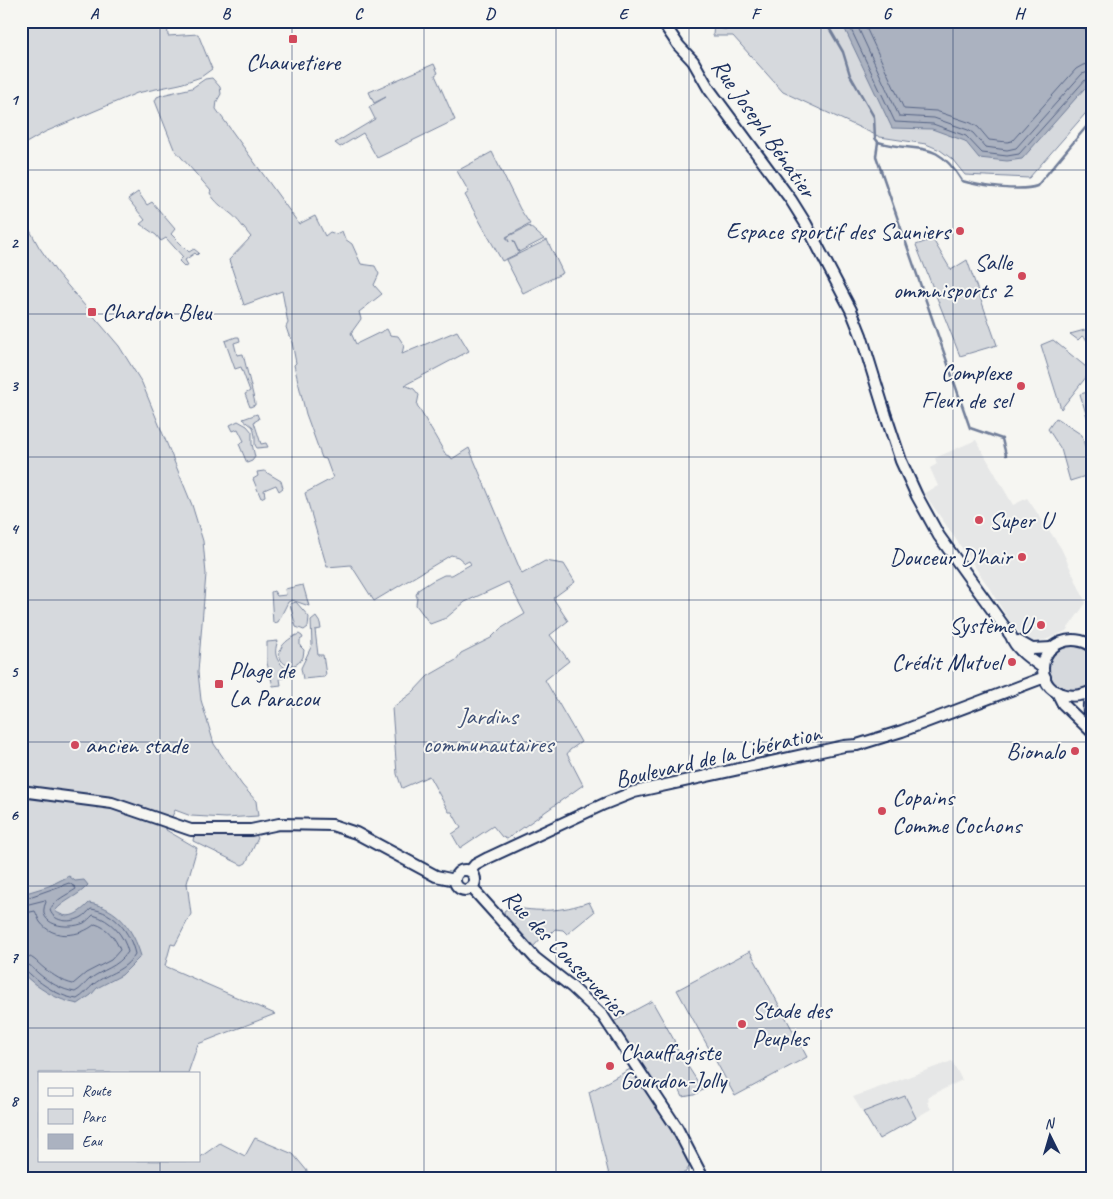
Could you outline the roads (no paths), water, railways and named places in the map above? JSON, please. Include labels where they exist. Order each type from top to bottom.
[{"type":"street","name":"Rue Joseph Bénatier","points":[[662,21],[679,46],[693,61],[709,89],[791,200],[806,224],[851,310],[861,335],[901,461],[917,496],[939,536],[1011,636],[1018,649],[1044,673],[1048,683],[1057,692]]},
{"type":"street","name":"Rue Joseph Bénatier","points":[[1011,636],[1032,649],[1052,648]]},
{"type":"street","points":[[1044,673],[1047,654],[1058,643],[1077,639],[1090,644]]},
{"type":"street","name":"Boulevard de la Libération","points":[[470,871],[481,862],[634,792],[844,746],[857,745],[902,731],[1044,673]]},
{"type":"street","points":[[1057,692],[1071,697],[1092,691]]},
{"type":"street","points":[[1092,691],[1088,708],[1092,724]]},
{"type":"street","points":[[1057,692],[1063,704],[1092,732]]},
{"type":"street","points":[[21,791],[112,803],[191,830],[251,830],[279,824],[322,824],[342,828],[356,833],[436,876],[455,880]]},
{"type":"street","points":[[470,871],[475,879],[472,888],[461,890],[456,886],[455,880],[460,872],[470,871]]},
{"type":"street","name":"Rue des Conserveries","points":[[472,888],[535,958],[572,987],[603,1016],[672,1120],[703,1178]]},
{"type":"water","points":[[841,21],[1079,21],[1092,39],[1092,80],[1022,159],[1007,161],[979,158],[965,141],[932,129],[892,128]]},
{"type":"water","points":[[69,876],[75,881],[84,880],[88,885],[55,911],[69,916],[81,910],[89,903],[108,910],[123,921],[129,929],[141,956],[122,975],[97,988],[78,1004],[62,1000],[47,992],[21,972],[21,896],[49,886]]},
{"type":"waterway","points":[[719,21],[722,28],[727,29],[755,21]]},
{"type":"waterway","points":[[825,21],[843,52],[850,75],[874,117],[875,138],[878,142],[934,152],[952,167],[962,181],[979,185],[1011,188],[1037,186],[1092,120]]},
{"type":"waterway","points":[[878,142],[876,156],[970,428],[1002,439],[1006,455]]},
{"type":"place","name":"Chauvetiere","points":[[293,39]]},
{"type":"place","name":"Espace sportif des Sauniers","points":[[960,231]]},
{"type":"place","name":"Salle ommnisports 2","points":[[1022,276]]},
{"type":"place","name":"Chardon Bleu","points":[[92,312]]},
{"type":"place","name":"Complexe Fleur de sel","points":[[1021,386]]},
{"type":"place","name":"Super U","points":[[979,520]]},
{"type":"place","name":"Douceur D'hair","points":[[1022,557]]},
{"type":"place","name":"Système U","points":[[1041,625]]},
{"type":"place","name":"Crédit Mutuel","points":[[1012,662]]},
{"type":"place","name":"Plage de La Paracou","points":[[219,684]]},
{"type":"place","name":"ancien stade","points":[[75,745]]},
{"type":"place","name":"Bionalo","points":[[1075,751]]},
{"type":"place","name":"Copains Comme Cochons","points":[[882,811]]},
{"type":"place","name":"Stade des Peuples","points":[[742,1024]]},
{"type":"place","name":"Chauffagiste Gourdon-Jolly","points":[[610,1066]]},
{"type":"park label","name":"Jardins communautaires","points":[[488,730]]}]
